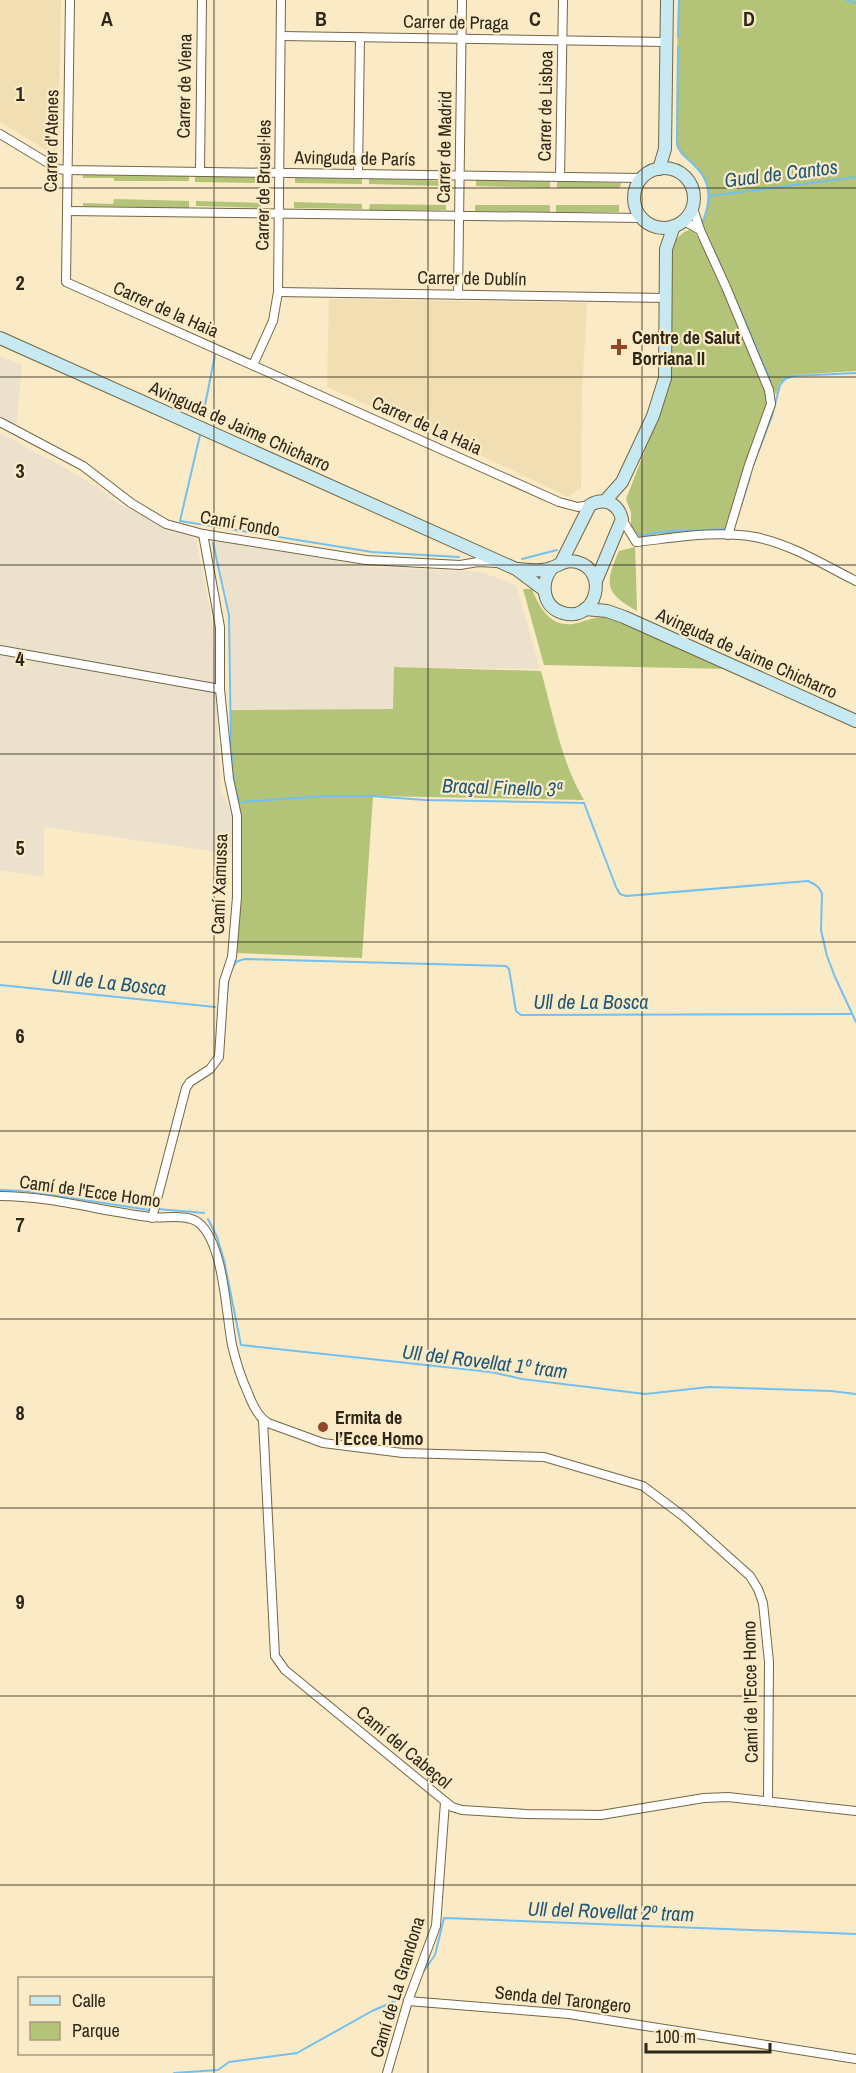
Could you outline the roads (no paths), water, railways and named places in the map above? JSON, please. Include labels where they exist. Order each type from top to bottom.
[{"type":"street","name":"Carrer d'Atenes","points":[[66,282],[70,0]]},
{"type":"street","name":"Carrer de Viena","points":[[200,172],[202,0]]},
{"type":"street","name":"Carrer de Brusel·les","points":[[253,365],[273,321],[278,292],[281,0]]},
{"type":"street","name":"Carrer de Madrid","points":[[458,295],[462,0]]},
{"type":"street","name":"Carrer de Lisboa","points":[[560,177],[563,0]]},
{"type":"street","points":[[659,169],[665,149],[667,0]]},
{"type":"street","name":"Carrer de Praga","points":[[281,36],[666,42]]},
{"type":"street","points":[[358,174],[360,37]]},
{"type":"street","points":[[0,134],[58,169],[68,170]]},
{"type":"street","points":[[665,149],[676,170],[690,182],[693,190],[693,208],[700,230],[769,390],[771,404],[749,465],[728,535]]},
{"type":"street","points":[[676,170],[659,169],[642,178],[635,193],[637,211],[649,224],[658,228],[679,224],[700,230]]},
{"type":"street","name":"Avinguda de París","points":[[68,170],[642,178]]},
{"type":"street","points":[[666,249],[679,224],[693,208]]},
{"type":"street","points":[[67,211],[642,218]]},
{"type":"street","points":[[604,501],[622,482],[653,416],[664,378],[666,249],[658,228]]},
{"type":"street","name":"Carrer de la Haia","points":[[66,282],[253,365]]},
{"type":"street","name":"Carrer de Dublín","points":[[278,292],[666,298]]},
{"type":"street","name":"Avinguda de Jaime Chicharro","points":[[0,338],[516,569]]},
{"type":"street","name":"Carrer de La Haia","points":[[253,365],[559,502],[578,507],[590,505]]},
{"type":"street","name":"Camí Fondo","points":[[0,422],[83,466],[131,503],[166,524],[203,534],[366,560],[460,565],[478,562],[503,563]]},
{"type":"street","points":[[516,569],[544,590],[552,607],[562,613],[574,614],[585,609],[593,600],[620,515],[622,482]]},
{"type":"street","points":[[544,590],[546,578],[557,566],[590,505],[604,501],[615,506],[636,542],[728,535],[752,537],[798,552],[856,581]]},
{"type":"street","name":"Camí Xamussa","points":[[152,1218],[186,1088],[190,1082],[210,1069],[219,1057],[224,981],[232,957],[237,897],[237,816],[229,779],[220,689],[220,627],[203,534]]},
{"type":"street","points":[[516,569],[532,571],[573,561],[585,566],[606,602],[624,617]]},
{"type":"street","points":[[585,609],[607,611],[624,617]]},
{"type":"street","name":"Avinguda de Jaime Chicharro","points":[[624,617],[856,722]]},
{"type":"street","points":[[0,650],[220,689]]},
{"type":"street","name":"Camí de l'Ecce Homo","points":[[0,1196],[28,1197],[152,1218],[191,1219],[199,1223],[211,1239],[221,1273],[232,1346],[241,1377],[251,1402],[267,1424],[323,1443],[403,1453],[543,1457],[643,1486],[683,1516],[750,1576],[763,1603],[769,1662],[768,1800]]},
{"type":"street","name":"Camí del Cabeçol","points":[[263,1420],[274,1650],[278,1662],[445,1803],[462,1810],[601,1815],[712,1798],[768,1800]]},
{"type":"street","points":[[768,1800],[856,1811]]},
{"type":"street","name":"Camí de La Grandona","points":[[387,2073],[408,2001],[436,1926],[445,1803]]},
{"type":"street","name":"Senda del Tarongero","points":[[408,2001],[569,2014],[856,2059]]},
{"type":"waterway","points":[[678,37],[679,0]]},
{"type":"waterway","points":[[846,0],[856,3]]},
{"type":"waterway","points":[[678,47],[677,144],[682,154],[705,179],[708,200],[702,223]]},
{"type":"waterway","name":"Gual de Cantos","points":[[709,196],[856,177]]},
{"type":"waterway","points":[[710,242],[721,266]]},
{"type":"waterway","points":[[739,307],[771,382]]},
{"type":"waterway","points":[[203,415],[215,355]]},
{"type":"waterway","points":[[752,468],[772,416],[780,385],[785,379],[793,376],[856,373]]},
{"type":"waterway","points":[[200,435],[180,521],[372,552],[459,557]]},
{"type":"waterway","points":[[741,506],[750,477]]},
{"type":"waterway","points":[[638,534],[641,536],[659,532],[727,529]]},
{"type":"waterway","name":"Braçal Finello 3ª","points":[[213,543],[229,615],[231,746],[234,781],[239,802],[325,796],[370,796],[425,800],[584,803],[620,894],[626,896],[808,881],[817,886],[822,894],[821,930],[827,956],[856,1022]]},
{"type":"waterway","points":[[522,559],[557,550]]},
{"type":"waterway","name":"Ull de La Bosca","points":[[232,969],[236,962],[244,959],[506,966],[509,969],[516,1011],[521,1015],[852,1014]]},
{"type":"waterway","name":"Ull de La Bosca","points":[[227,992],[229,977]]},
{"type":"waterway","name":"Ull de La Bosca","points":[[0,985],[215,1007]]},
{"type":"waterway","name":"Ull del Rovellat 1º tram","points":[[0,1190],[26,1191],[149,1210]]},
{"type":"waterway","name":"Ull del Rovellat 1º tram","points":[[158,1209],[204,1213]]},
{"type":"waterway","name":"Ull del Rovellat 1º tram","points":[[208,1219],[217,1237],[224,1260],[241,1345],[491,1372],[522,1379],[645,1394],[709,1387],[831,1391],[856,1394]]},
{"type":"waterway","name":"Ull del Rovellat 2º tram","points":[[423,1972],[435,1955],[444,1918],[856,1934]]},
{"type":"waterway","name":"Ull del Rovellat 2º tram","points":[[174,2073],[218,2070],[229,2062],[297,2053],[372,2011],[402,1998]]},
{"type":"place","name":"Centre de Salut Borriana II","points":[[619,347]]},
{"type":"place","name":"Ermita de l’Ecce Homo","points":[[323,1427]]}]
